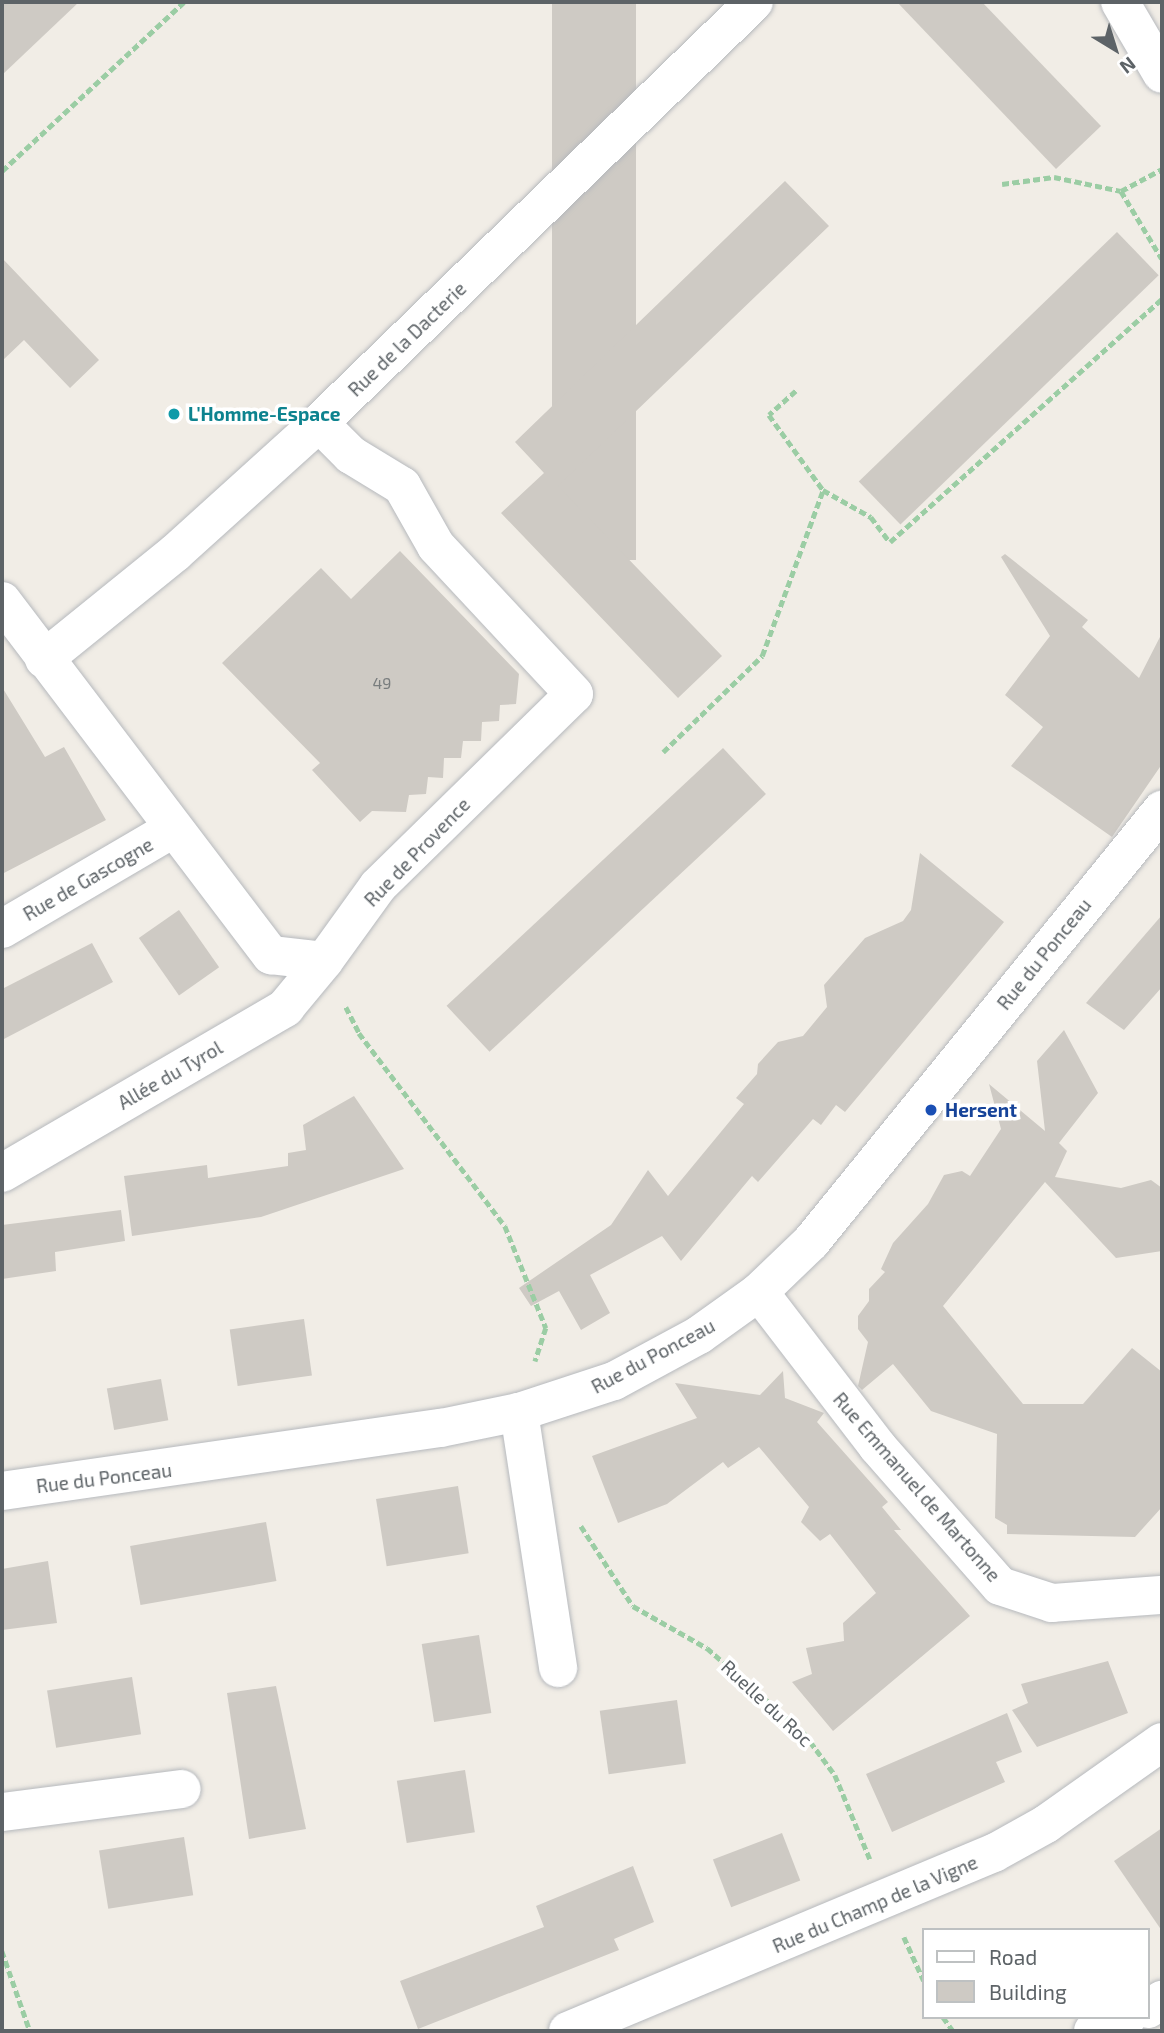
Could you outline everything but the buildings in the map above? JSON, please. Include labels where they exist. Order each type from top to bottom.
[{"type":"street","name":"Rue de la Dacterie","points":[[44,659],[174,553],[319,423],[754,2]]},
{"type":"street","points":[[1121,2],[1162,74]]},
{"type":"street","name":"Rue de Provence","points":[[319,423],[351,455],[402,486],[436,546],[575,694],[378,887],[324,961]]},
{"type":"street","points":[[2,601],[271,955],[324,961]]},
{"type":"street","name":"Rue du Ponceau","points":[[2,1491],[441,1429],[519,1412],[614,1381],[699,1335],[758,1292],[811,1242],[1162,810]]},
{"type":"street","name":"Rue de Gascogne","points":[[2,929],[174,828]]},
{"type":"street","name":"Allée du Tyrol","points":[[2,1172],[285,1008],[324,961]]},
{"type":"street","name":"Rue Emmanuel de Martonne","points":[[758,1292],[877,1446],[1000,1586],[1052,1603],[1162,1595]]},
{"type":"street","points":[[519,1412],[558,1668]]},
{"type":"street","name":"Rue du Champ de la Vigne","points":[[568,2031],[887,1900],[1046,1824],[1162,1742]]},
{"type":"street","points":[[2,1812],[182,1789]]},
{"type":"street","points":[[1093,2031],[1122,2019]]},
{"type":"path","points":[[2,171],[184,2]]},
{"type":"path","points":[[1002,184],[1054,177],[1121,191],[1162,169]]},
{"type":"path","points":[[1121,191],[1162,259]]},
{"type":"path","points":[[796,391],[769,415],[823,490],[871,517],[890,542],[1162,299]]},
{"type":"path","points":[[663,752],[762,656],[823,490]]},
{"type":"path","points":[[346,1007],[359,1033],[505,1226],[545,1328],[519,1412]]},
{"type":"path","name":"Ruelle du Roc","points":[[531,1491],[585,1529],[633,1606],[707,1648],[804,1733],[835,1775],[922,1976]]},
{"type":"path","points":[[2,1951],[30,2031]]},
{"type":"place","name":"L'Homme-Espace","points":[[174,414]]},
{"type":"place","name":"Hersent","points":[[931,1110]]}]
